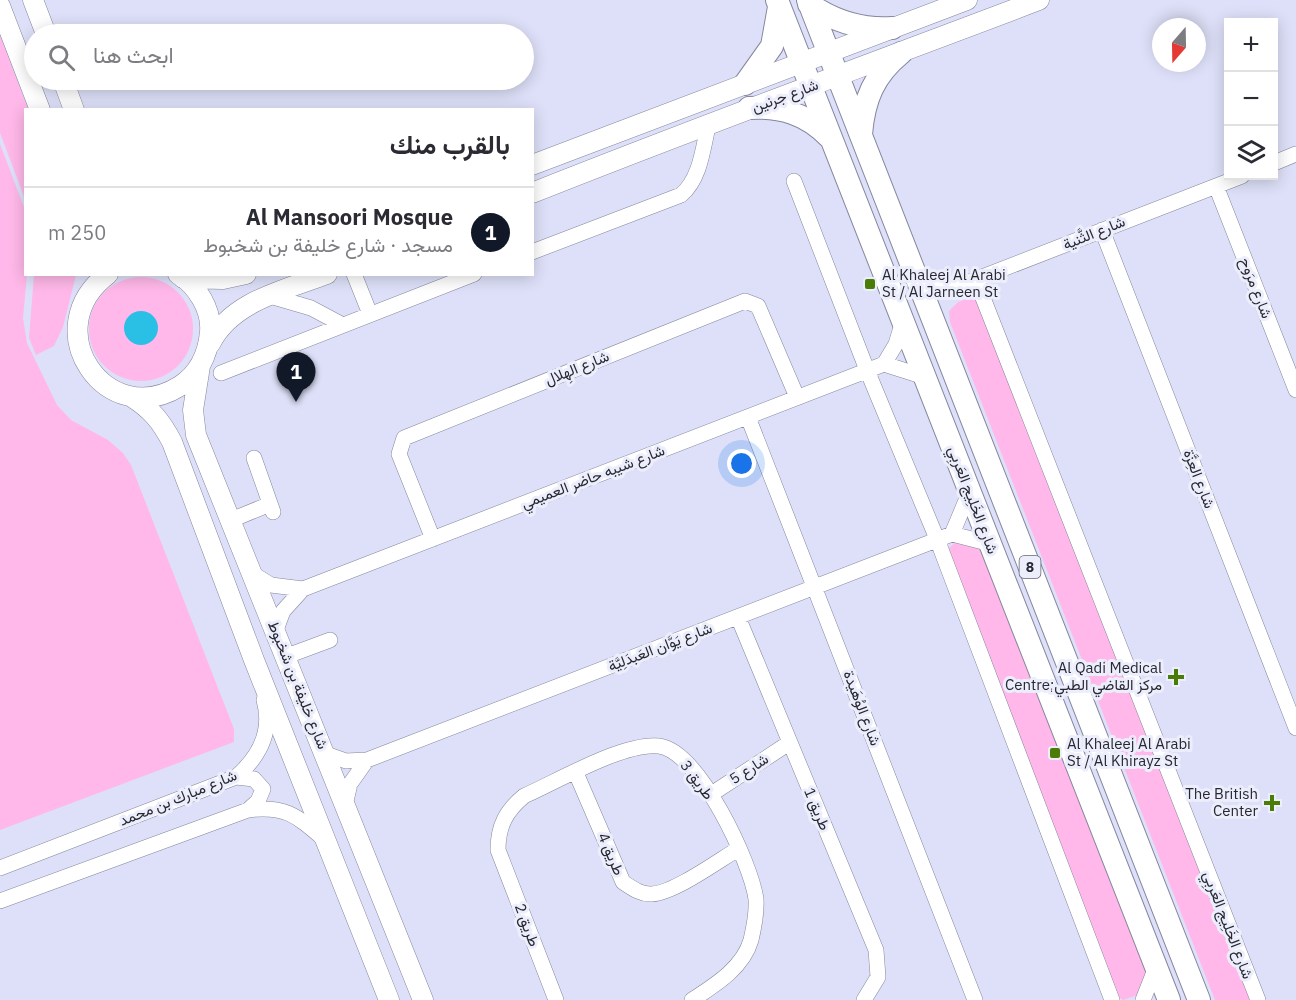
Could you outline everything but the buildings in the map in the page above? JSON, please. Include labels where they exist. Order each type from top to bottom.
[{"type":"highway","points":[[808,2],[844,22],[868,28],[892,28]]},
{"type":"highway","name":"شارع الخَلِيج العَربِي","points":[[808,2],[1199,1000]]},
{"type":"highway","points":[[746,84],[772,46],[778,3]]},
{"type":"highway","name":"شارع الخَلِيج العَربِي","points":[[778,3],[1169,1000]]},
{"type":"highway","points":[[860,135],[863,112],[870,89],[883,70],[901,53]]},
{"type":"highway","points":[[749,108],[789,111],[812,122],[831,139]]},
{"type":"main road","points":[[33,0],[42,24]]},
{"type":"main road","name":"شارع جرنين","points":[[534,164],[967,0]]},
{"type":"main road","name":"شارع جرنين","points":[[534,192],[709,122],[838,77],[1039,0]]},
{"type":"main road","points":[[0,6],[24,68]]},
{"type":"main road","points":[[32,90],[39,108]]},
{"type":"main road","points":[[67,90],[73,108]]},
{"type":"main road","points":[[181,276],[223,279],[237,276]]},
{"type":"main road","points":[[181,276],[197,291],[206,308],[210,327],[209,346]]},
{"type":"main road","points":[[100,278],[84,300],[78,318],[77,338],[82,357],[94,376],[111,389],[132,396],[152,397],[171,392],[188,381],[200,366],[217,330],[228,318],[270,296],[322,276]]},
{"type":"main road","name":"شارع خليفة بن شخبوط","points":[[200,366],[193,410],[196,435],[287,656],[423,1000]]},
{"type":"main road","name":"شارع خليفة بن شخبوط","points":[[132,396],[151,409],[162,422],[172,442],[254,660],[389,1000]]},
{"type":"street","points":[[534,251],[681,195],[690,188],[695,178],[709,122]]},
{"type":"street","points":[[1278,161],[1296,154]]},
{"type":"street","name":"شارع الثَّنية","points":[[946,291],[1232,180]]},
{"type":"street","points":[[794,181],[867,370],[945,536],[1112,1000]]},
{"type":"street","name":"شارع مرَوح","points":[[1216,186],[1296,390]]},
{"type":"street","name":"شارع العِزَّة","points":[[1102,230],[1296,728]]},
{"type":"street","points":[[355,276],[370,314]]},
{"type":"street","points":[[221,373],[469,276]]},
{"type":"street","name":"شارع الخَلِيج العَربِي","points":[[976,280],[1258,1000]]},
{"type":"street","points":[[919,284],[946,291],[933,320]]},
{"type":"street","points":[[270,296],[311,308],[343,325]]},
{"type":"street","name":"شارع الهِلال","points":[[433,539],[399,454],[404,438],[745,301],[753,302],[758,306],[797,397]]},
{"type":"street","points":[[311,308],[316,318],[314,336]]},
{"type":"street","points":[[903,321],[896,344],[884,364],[925,377]]},
{"type":"street","name":"شارع شيبه حاضر العميمي","points":[[276,630],[283,611],[303,589],[884,364]]},
{"type":"street","name":"شارع الوُهَيدة","points":[[748,417],[975,1000]]},
{"type":"street","points":[[231,520],[272,508],[254,458]]},
{"type":"street","points":[[945,536],[970,491]]},
{"type":"street","points":[[945,536],[991,544]]},
{"type":"street","name":"شارع يَوَّان العَبدَلِيَّة","points":[[326,754],[346,760],[367,760],[945,536]]},
{"type":"street","name":"شارع شيبه حاضر العميمي","points":[[253,574],[271,585],[303,589]]},
{"type":"street","name":"طريق 1","points":[[738,617],[876,950],[878,977],[864,1000]]},
{"type":"street","points":[[287,656],[330,640]]},
{"type":"street","name":"شارع مبارك بن محمد","points":[[0,868],[236,777],[258,753],[267,726],[267,708],[254,660]]},
{"type":"street","name":"شارع 5","points":[[710,795],[789,743]]},
{"type":"street","name":"طريق 3","points":[[498,850],[498,834],[511,807],[524,796],[627,750],[662,746],[675,752],[692,768],[710,795],[738,849],[751,879],[756,901],[750,943],[739,963],[716,984],[692,1000]]},
{"type":"street","points":[[345,805],[350,784],[367,760]]},
{"type":"street","name":"طريق 4","points":[[576,773],[623,882],[636,891],[653,894],[681,884],[738,849]]},
{"type":"street","points":[[236,777],[254,779],[263,789],[258,801],[248,810]]},
{"type":"street","points":[[0,901],[248,810],[270,807],[288,812],[327,842]]},
{"type":"street","name":"طريق 2","points":[[498,850],[556,1000]]},
{"type":"street","points":[[1143,1000],[1156,967]]},
{"type":"shaded area","points":[[0,35],[28,108],[24,108],[24,196],[0,133]]},
{"type":"shaded area","points":[[0,144],[24,207],[24,276],[27,276],[23,318],[27,343],[57,405],[71,420],[108,440],[123,453],[131,465],[234,729],[234,742],[0,830]]},
{"type":"shaded area","points":[[34,276],[76,276],[63,327],[54,346],[36,355],[29,338]]},
{"type":"shaded area","points":[[141,277],[161,281],[178,292],[189,309],[193,329],[189,349],[178,366],[161,377],[141,381],[121,377],[104,366],[93,349],[89,329],[93,309],[104,292],[121,281]]},
{"type":"shaded area","points":[[971,298],[983,304],[1258,1000],[1215,1000],[950,322],[949,311],[958,302]]},
{"type":"shaded area","points":[[964,541],[984,552],[1146,973],[1144,993],[1123,1000],[1114,993],[948,549],[954,543]]},
{"type":"water","points":[[141,311],[153,316],[158,328],[153,340],[141,345],[129,340],[124,328],[129,316]]},
{"type":"place","name":"Al Khaleej Al Arabi St / Al Jarneen St","points":[[870,284]]},
{"type":"place","name":"Al Mansoori Mosque","points":[[296,402]]},
{"type":"place","name":"Al Qadi Medical Centre;مركز القاضي الطبي","points":[[1176,677]]},
{"type":"place","name":"Al Khaleej Al Arabi St / Al Khirayz St","points":[[1055,753]]},
{"type":"place","name":"The British Center","points":[[1272,803]]}]
